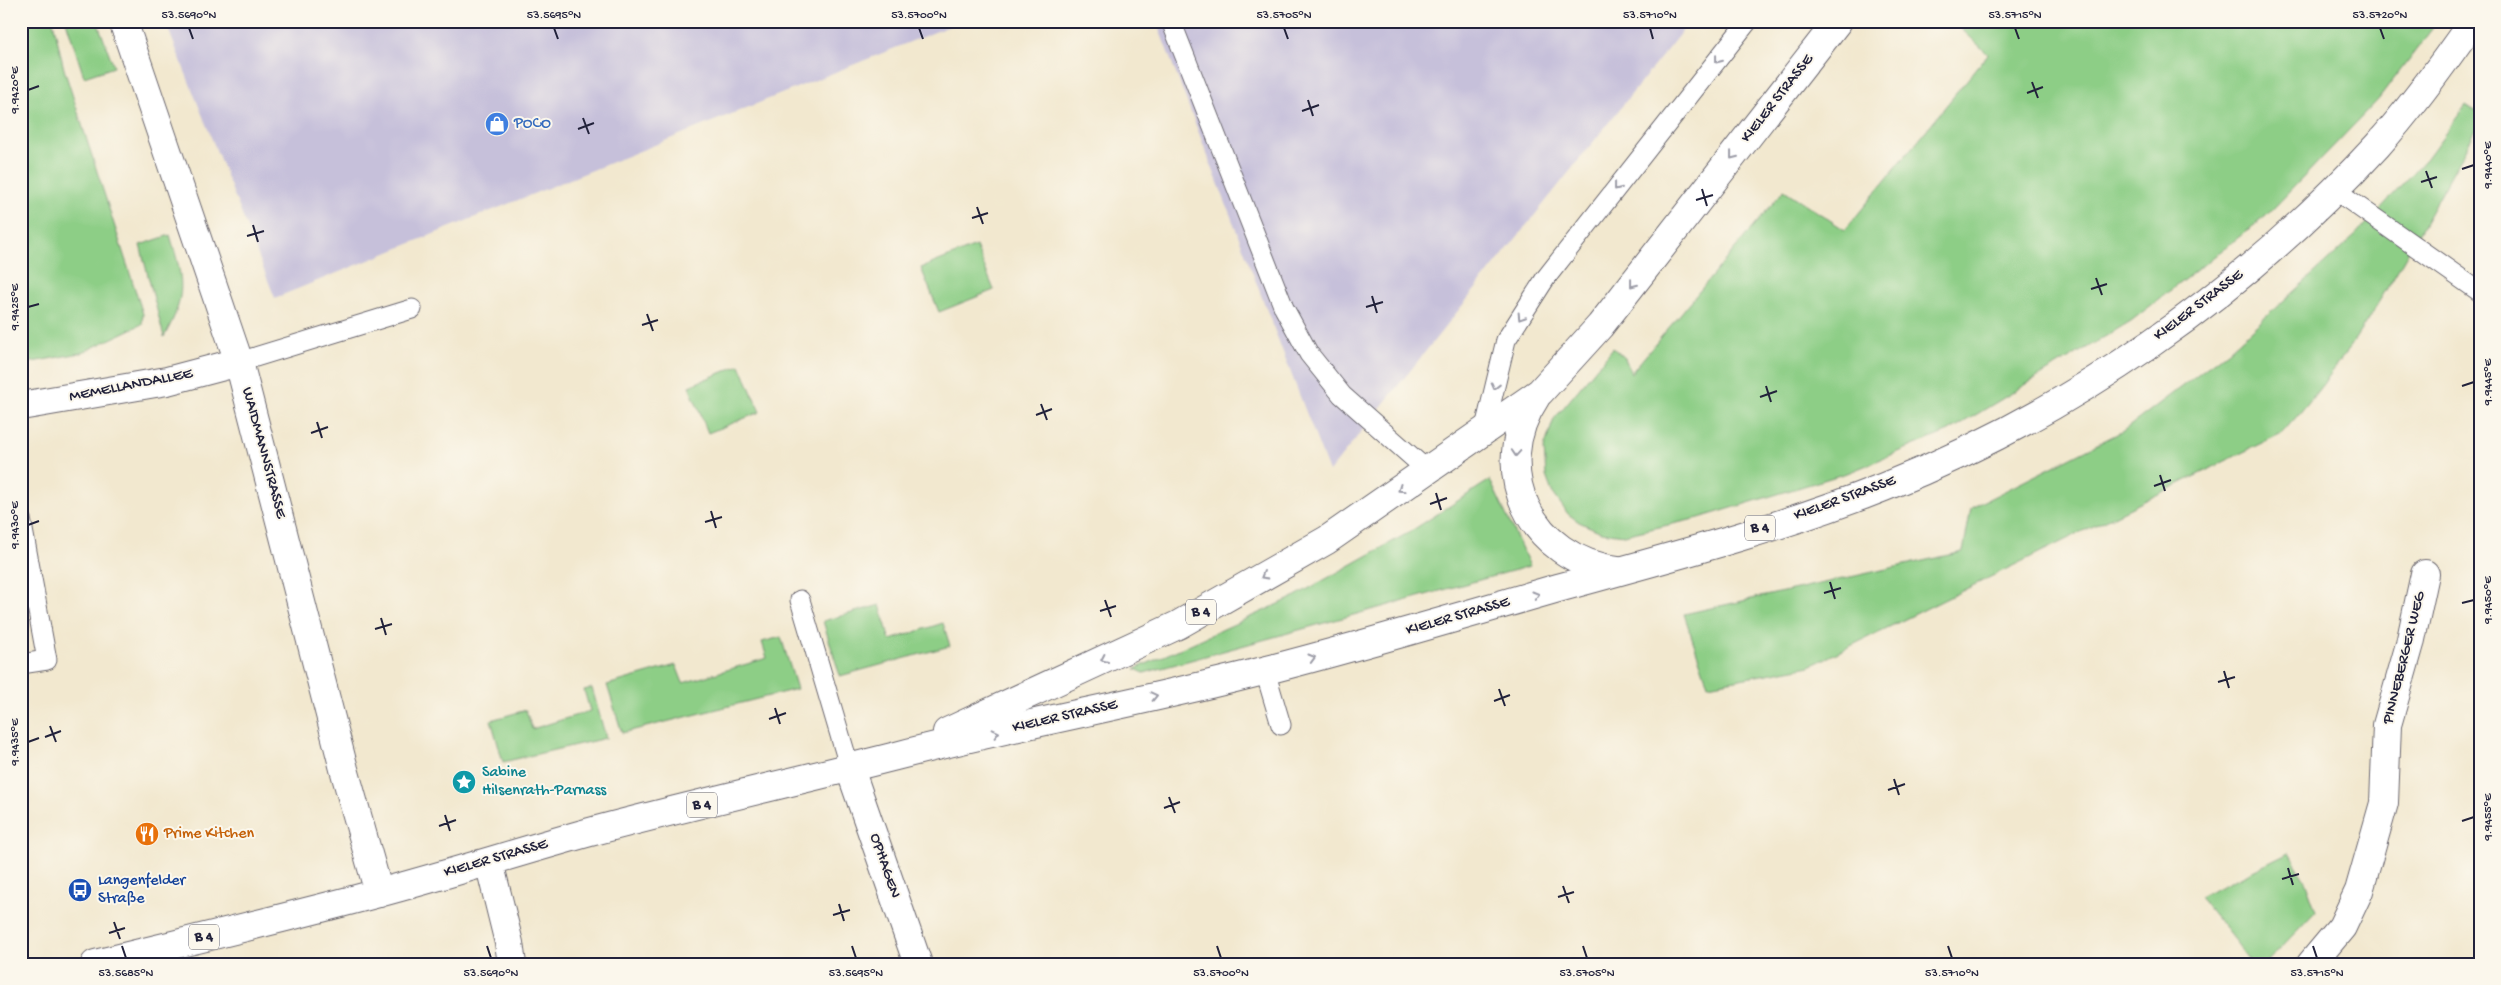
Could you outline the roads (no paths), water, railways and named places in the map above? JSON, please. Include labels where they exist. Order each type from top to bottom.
[{"type":"main road","name":"WAIDMANNSTRASSE","points":[[123,21],[239,362],[379,893]]},
{"type":"main road","name":"KIELER STRASSE","points":[[897,755],[1178,625],[1328,540],[1540,392],[1600,326],[1838,21]]},
{"type":"main road","name":"KIELER STRASSE","points":[[95,964],[379,893],[594,831],[850,769],[897,755],[1266,671],[1621,571],[1816,512],[1874,490],[1948,460],[2011,429],[2072,394],[2132,356],[2205,303],[2264,256],[2335,190],[2379,143],[2431,81],[2473,21]]},
{"type":"main road","name":"MEMELLANDALLEE","points":[[21,406],[157,383],[239,362]]},
{"type":"main road","name":"B 4","points":[[1540,392],[1529,409],[1521,427],[1516,447],[1518,487],[1525,506],[1535,524],[1548,540],[1564,552],[1600,568],[1621,571]]},
{"type":"main road","name":"PINNEBERGER WEG","points":[[2311,964],[2342,927],[2359,890],[2384,803],[2387,724],[2410,644],[2425,574]]},
{"type":"main road","name":"OPHAGEN","points":[[850,769],[918,964]]},
{"type":"main road","points":[[489,862],[510,942],[512,964]]},
{"type":"lane","points":[[1171,21],[1284,308],[1309,354],[1342,395],[1428,470]]},
{"type":"lane","points":[[1484,432],[1506,340],[1545,279],[1748,21]]},
{"type":"lane","points":[[2335,190],[2480,292]]},
{"type":"lane","points":[[239,362],[412,309]]},
{"type":"lane","points":[[21,519],[47,660],[21,664]]},
{"type":"lane","points":[[800,600],[850,769]]},
{"type":"lane","points":[[1266,671],[1281,725]]},
{"type":"place","name":"POCO","points":[[497,124]]},
{"type":"place","name":"Sabine Hilsenrath-Parnass","points":[[464,782]]},
{"type":"place","name":"Prime Kitchen","points":[[147,834]]},
{"type":"place","name":"Langenfelder Straße","points":[[80,890]]}]
